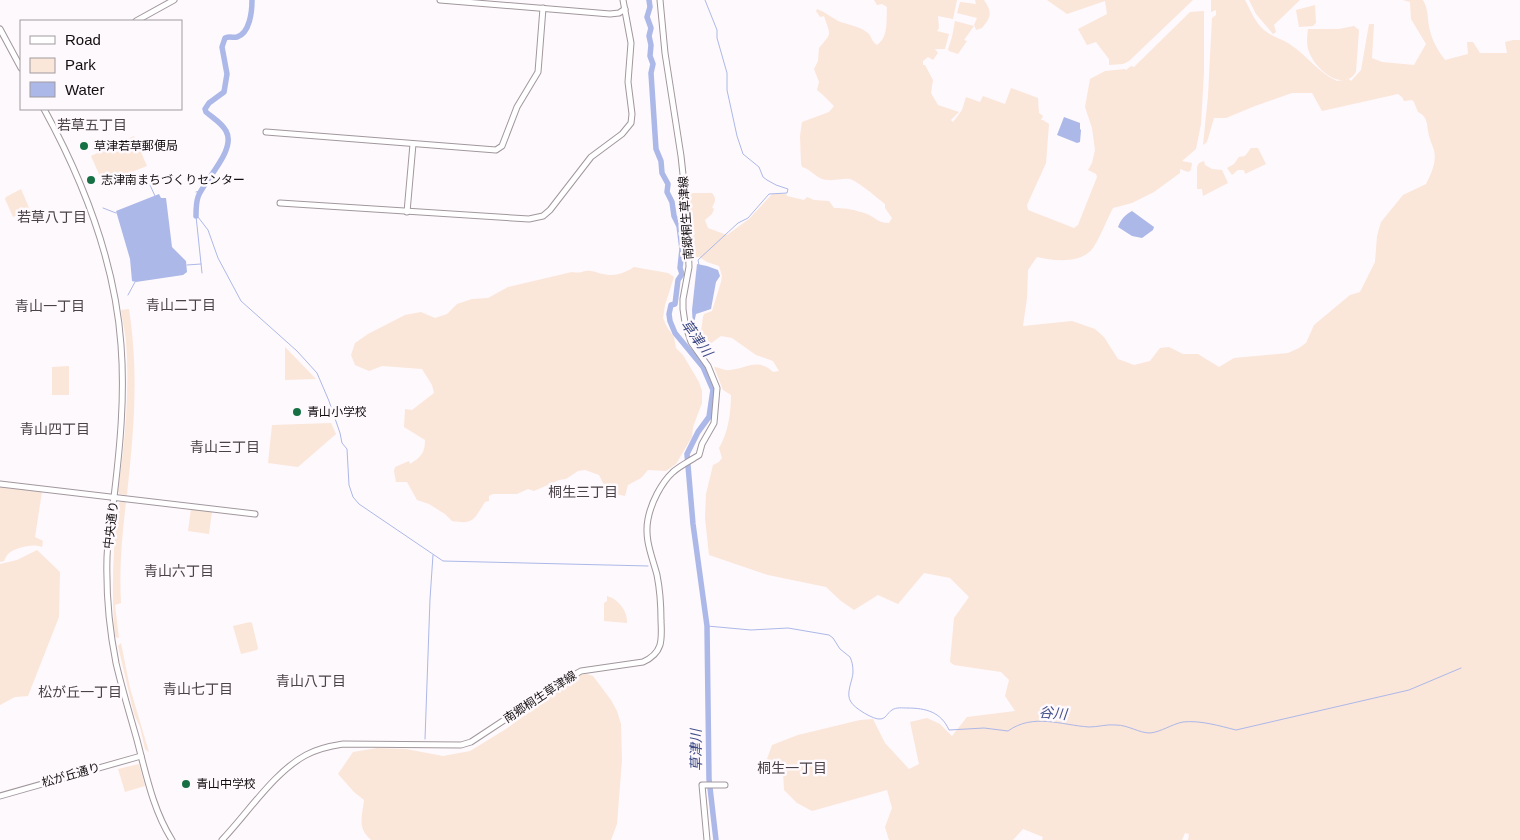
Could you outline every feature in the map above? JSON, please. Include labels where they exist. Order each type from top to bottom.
[{"type":"street","points":[[138,20],[174,0]]},
{"type":"street","points":[[440,0],[610,14],[619,13],[624,9]]},
{"type":"street","points":[[280,202],[530,219],[539,218],[546,214],[590,156],[622,134],[631,123],[632,114],[628,82],[631,43],[623,0]]},
{"type":"street","name":"南郷桐生草津線","points":[[222,840],[286,769],[312,752],[343,744],[461,746],[471,742],[564,680],[581,671],[643,662],[651,658],[660,648],[662,627],[660,590],[647,542],[648,518],[652,504],[672,473],[699,456],[702,444],[714,423],[717,388],[708,366],[691,342],[684,316],[683,299],[689,267],[687,211],[681,156],[665,53],[660,0]]},
{"type":"street","points":[[266,132],[492,151],[502,146],[517,107],[540,68],[543,8]]},
{"type":"street","points":[[0,29],[20,66]]},
{"type":"street","name":"中央通り","points":[[45,110],[72,162],[89,204],[105,254],[116,307],[121,345],[122,420],[107,554],[109,613],[116,665],[141,756],[159,815],[164,828],[172,840]]},
{"type":"street","points":[[407,212],[412,144]]},
{"type":"street","points":[[0,484],[255,514]]},
{"type":"street","name":"松が丘通り","points":[[0,796],[141,756]]},
{"type":"street","points":[[707,840],[702,786],[724,785]]},
{"type":"green space","points":[[874,0],[957,0],[953,19],[938,16],[939,28],[937,31],[949,34],[945,49],[935,49],[938,53],[933,60],[928,57],[923,61],[923,65],[925,65],[933,80],[931,93],[938,105],[959,112],[951,120],[953,122],[962,110],[966,97],[980,102],[983,96],[1005,104],[1011,88],[1038,98],[1039,113],[1043,116],[1041,120],[1049,124],[1046,163],[1027,205],[1028,210],[1074,228],[1078,225],[1097,177],[1096,174],[1088,170],[1095,150],[1092,128],[1085,107],[1090,79],[1105,71],[1126,70],[1131,66],[1134,67],[1190,12],[1204,11],[1204,72],[1201,124],[1196,149],[1182,161],[1192,163],[1191,170],[1188,172],[1180,169],[1180,173],[1154,192],[1132,203],[1113,208],[1096,244],[1082,257],[1052,260],[1037,257],[1028,270],[1023,326],[1072,321],[1095,329],[1104,337],[1118,359],[1134,365],[1150,361],[1160,348],[1169,347],[1183,354],[1198,354],[1219,367],[1234,358],[1288,353],[1299,348],[1306,343],[1314,325],[1350,295],[1360,292],[1375,262],[1377,236],[1381,222],[1403,195],[1426,184],[1434,163],[1435,154],[1425,118],[1418,112],[1412,100],[1404,101],[1398,94],[1322,111],[1312,93],[1292,93],[1226,118],[1214,118],[1207,142],[1203,145],[1208,96],[1212,18],[1216,15],[1216,10],[1211,12],[1211,0],[1245,0],[1256,21],[1264,30],[1294,47],[1323,73],[1337,81],[1349,79],[1351,81],[1361,70],[1369,24],[1374,24],[1372,58],[1382,62],[1414,65],[1426,44],[1411,19],[1410,2],[1403,0],[1423,0],[1433,39],[1445,60],[1468,54],[1467,42],[1473,42],[1480,53],[1507,53],[1505,42],[1520,40],[1520,840],[1188,840],[1189,834],[1185,833],[1182,840],[1042,840],[1043,837],[1023,829],[1013,840],[889,840],[885,827],[892,808],[887,790],[812,811],[797,803],[784,790],[783,772],[767,759],[772,745],[798,735],[860,720],[873,719],[885,743],[909,769],[919,764],[910,722],[927,718],[940,724],[952,736],[967,717],[1015,711],[1005,696],[1009,680],[1001,672],[954,665],[950,662],[954,618],[969,597],[950,578],[924,573],[898,604],[878,595],[854,610],[826,587],[768,575],[709,555],[705,518],[706,494],[713,465],[722,458],[719,448],[727,429],[731,402],[731,395],[723,390],[714,367],[728,370],[751,365],[762,365],[773,372],[779,371],[773,361],[756,355],[732,338],[721,336],[702,350],[699,346],[703,317],[704,314],[712,311],[722,276],[719,266],[699,257],[692,258],[689,193],[712,193],[715,198],[712,207],[714,209],[712,214],[705,220],[708,228],[727,235],[749,219],[772,194],[786,194],[787,196],[804,200],[807,197],[814,200],[829,201],[834,208],[859,211],[889,223],[892,218],[885,208],[885,204],[868,190],[850,179],[822,179],[802,167],[801,163],[800,136],[802,122],[829,112],[834,106],[817,90],[819,82],[814,69],[818,61],[819,48],[829,34],[824,16],[820,17],[816,11],[817,9],[838,21],[858,27],[869,34],[877,45],[881,42],[885,33],[887,7],[882,4],[877,5]]},
{"type":"green space","points":[[975,0],[984,0],[990,12],[989,18],[982,28],[976,30],[974,25],[977,18],[957,13],[960,2],[976,4]]},
{"type":"green space","points":[[1047,0],[1193,0],[1129,61],[1123,64],[1109,65],[1109,59],[1096,42],[1087,45],[1078,29],[1107,14],[1105,1],[1067,14]]},
{"type":"green space","points":[[1249,0],[1300,0],[1274,25],[1276,32],[1273,34],[1256,14]]},
{"type":"green space","points":[[1315,5],[1316,23],[1313,26],[1299,27],[1296,10]]},
{"type":"green space","points":[[955,21],[974,26],[964,40],[967,41],[958,54],[948,49]]},
{"type":"green space","points":[[1354,26],[1359,30],[1356,72],[1351,78],[1337,79],[1324,72],[1313,60],[1307,45],[1308,29],[1339,29]]},
{"type":"green space","points":[[134,136],[147,166],[103,183],[91,156]]},
{"type":"green space","points":[[1251,148],[1258,148],[1266,164],[1245,174],[1244,170],[1238,170],[1232,175],[1227,168],[1234,164],[1239,157],[1245,156]]},
{"type":"green space","points":[[1204,161],[1205,165],[1212,169],[1222,170],[1228,183],[1203,196],[1202,189],[1197,189],[1197,167],[1199,163]]},
{"type":"green space","points":[[21,189],[30,210],[13,217],[5,199]]},
{"type":"green space","points":[[634,267],[668,273],[674,277],[663,318],[674,337],[676,348],[683,355],[699,382],[702,391],[702,403],[693,427],[692,437],[676,464],[666,471],[648,470],[641,478],[628,485],[625,496],[616,494],[603,483],[599,475],[585,470],[578,471],[566,479],[559,480],[534,491],[528,489],[517,494],[493,494],[489,496],[489,501],[485,502],[476,517],[465,522],[452,521],[429,504],[417,500],[407,482],[396,482],[395,467],[409,461],[410,464],[417,459],[422,454],[425,444],[425,440],[404,427],[405,409],[412,410],[434,393],[432,385],[422,369],[382,366],[369,371],[355,365],[351,355],[355,343],[368,334],[405,315],[421,312],[435,318],[447,314],[457,304],[472,299],[488,298],[508,287],[572,272],[591,271],[615,275]]},
{"type":"green space","points":[[129,309],[135,380],[132,448],[127,495],[119,494],[118,491],[125,435],[127,397],[126,341],[121,310]]},
{"type":"green space","points":[[285,347],[316,379],[285,380]]},
{"type":"green space","points":[[69,366],[69,395],[52,395],[52,367]]},
{"type":"green space","points":[[331,423],[336,434],[298,467],[268,463],[272,425]]},
{"type":"green space","points":[[0,487],[42,492],[35,537],[43,541],[42,547],[34,545],[20,548],[11,552],[4,561],[0,562]]},
{"type":"green space","points":[[120,502],[126,502],[121,552],[121,603],[115,605],[119,638],[115,637],[113,571],[118,505]]},
{"type":"green space","points":[[191,508],[212,511],[209,534],[188,531]]},
{"type":"green space","points":[[37,550],[60,572],[59,617],[28,696],[15,697],[0,705],[0,564],[17,560]]},
{"type":"green space","points":[[607,596],[621,606],[626,614],[627,623],[604,621],[604,603],[607,601]]},
{"type":"green space","points":[[252,623],[258,648],[257,650],[241,654],[233,626]]},
{"type":"green space","points":[[121,643],[130,688],[149,752],[145,749],[140,727],[134,714],[118,646]]},
{"type":"green space","points":[[587,674],[593,676],[611,700],[621,724],[622,760],[617,824],[611,840],[371,840],[364,831],[362,817],[364,800],[338,774],[353,752],[377,748],[406,749],[443,756],[470,751],[506,729],[548,698],[565,677]]},
{"type":"green space","points":[[139,764],[145,786],[125,792],[118,769]]},
{"type":"water","points":[[1064,117],[1080,123],[1080,142],[1077,143],[1057,135]]},
{"type":"water","points":[[159,194],[161,198],[166,198],[172,247],[186,261],[187,272],[183,275],[132,281],[130,259],[116,211]]},
{"type":"water","points":[[1132,211],[1154,227],[1153,230],[1142,238],[1132,236],[1118,227],[1124,217]]},
{"type":"water","points":[[697,264],[718,270],[720,276],[716,282],[711,309],[696,314],[693,328],[692,310]]},
{"type":"waterway","points":[[196,216],[198,197],[224,156],[228,139],[224,128],[205,109],[209,103],[224,92],[227,74],[222,47],[225,38],[237,37],[245,31],[251,15],[252,0]]},
{"type":"waterway","name":"草津川","points":[[649,0],[650,7],[647,17],[651,28],[649,36],[651,45],[650,56],[653,64],[651,73],[656,149],[661,161],[662,173],[668,184],[667,192],[672,202],[674,216],[679,226],[682,249],[680,268],[682,274],[678,280],[675,304],[671,305],[670,321],[675,333],[703,367],[713,390],[709,417],[698,432],[687,454],[693,524],[707,626],[709,779],[716,840]]},
{"type":"waterway","points":[[699,265],[698,260],[738,223],[748,218],[769,194],[787,193],[788,189],[776,185],[763,177],[759,167],[743,154],[727,90],[727,73],[717,38],[717,30],[705,0]]},
{"type":"waterway","points":[[150,185],[155,196]]},
{"type":"waterway","points":[[196,192],[201,191]]},
{"type":"waterway","points":[[103,208],[116,213]]},
{"type":"waterway","points":[[202,273],[196,216],[208,230],[218,258],[241,301],[297,351],[317,373],[329,401],[342,443],[347,449],[349,485],[353,497],[359,504],[443,561],[648,566]]},
{"type":"waterway","points":[[187,265],[201,264]]},
{"type":"waterway","points":[[128,295],[135,282]]},
{"type":"waterway","points":[[425,739],[433,555]]},
{"type":"waterway","name":"谷川","points":[[707,626],[751,630],[788,628],[829,635],[851,659],[853,672],[849,699],[856,707],[877,719],[884,718],[895,708],[927,710],[942,719],[949,730],[984,728],[1008,731],[1027,722],[1037,721],[1089,727],[1120,725],[1150,733],[1183,722],[1210,724],[1236,730],[1409,690],[1461,668]]},
{"type":"place","name":"草津若草郵便局","points":[[84,146]]},
{"type":"place","name":"志津南まちづくりセンター","points":[[91,180]]},
{"type":"place","name":"青山小学校","points":[[297,412]]},
{"type":"place","name":"青山中学校","points":[[186,784]]},
{"type":"district","name":"若草五丁目","points":[[92,125]]},
{"type":"district","name":"若草八丁目","points":[[52,217]]},
{"type":"district","name":"青山二丁目","points":[[181,305]]},
{"type":"district","name":"青山一丁目","points":[[50,306]]},
{"type":"district","name":"青山四丁目","points":[[55,429]]},
{"type":"district","name":"青山三丁目","points":[[225,447]]},
{"type":"district","name":"桐生三丁目","points":[[583,492]]},
{"type":"district","name":"青山六丁目","points":[[179,571]]},
{"type":"district","name":"青山八丁目","points":[[311,681]]},
{"type":"district","name":"青山七丁目","points":[[198,689]]},
{"type":"district","name":"松が丘一丁目","points":[[80,692]]},
{"type":"district","name":"桐生一丁目","points":[[792,768]]}]
